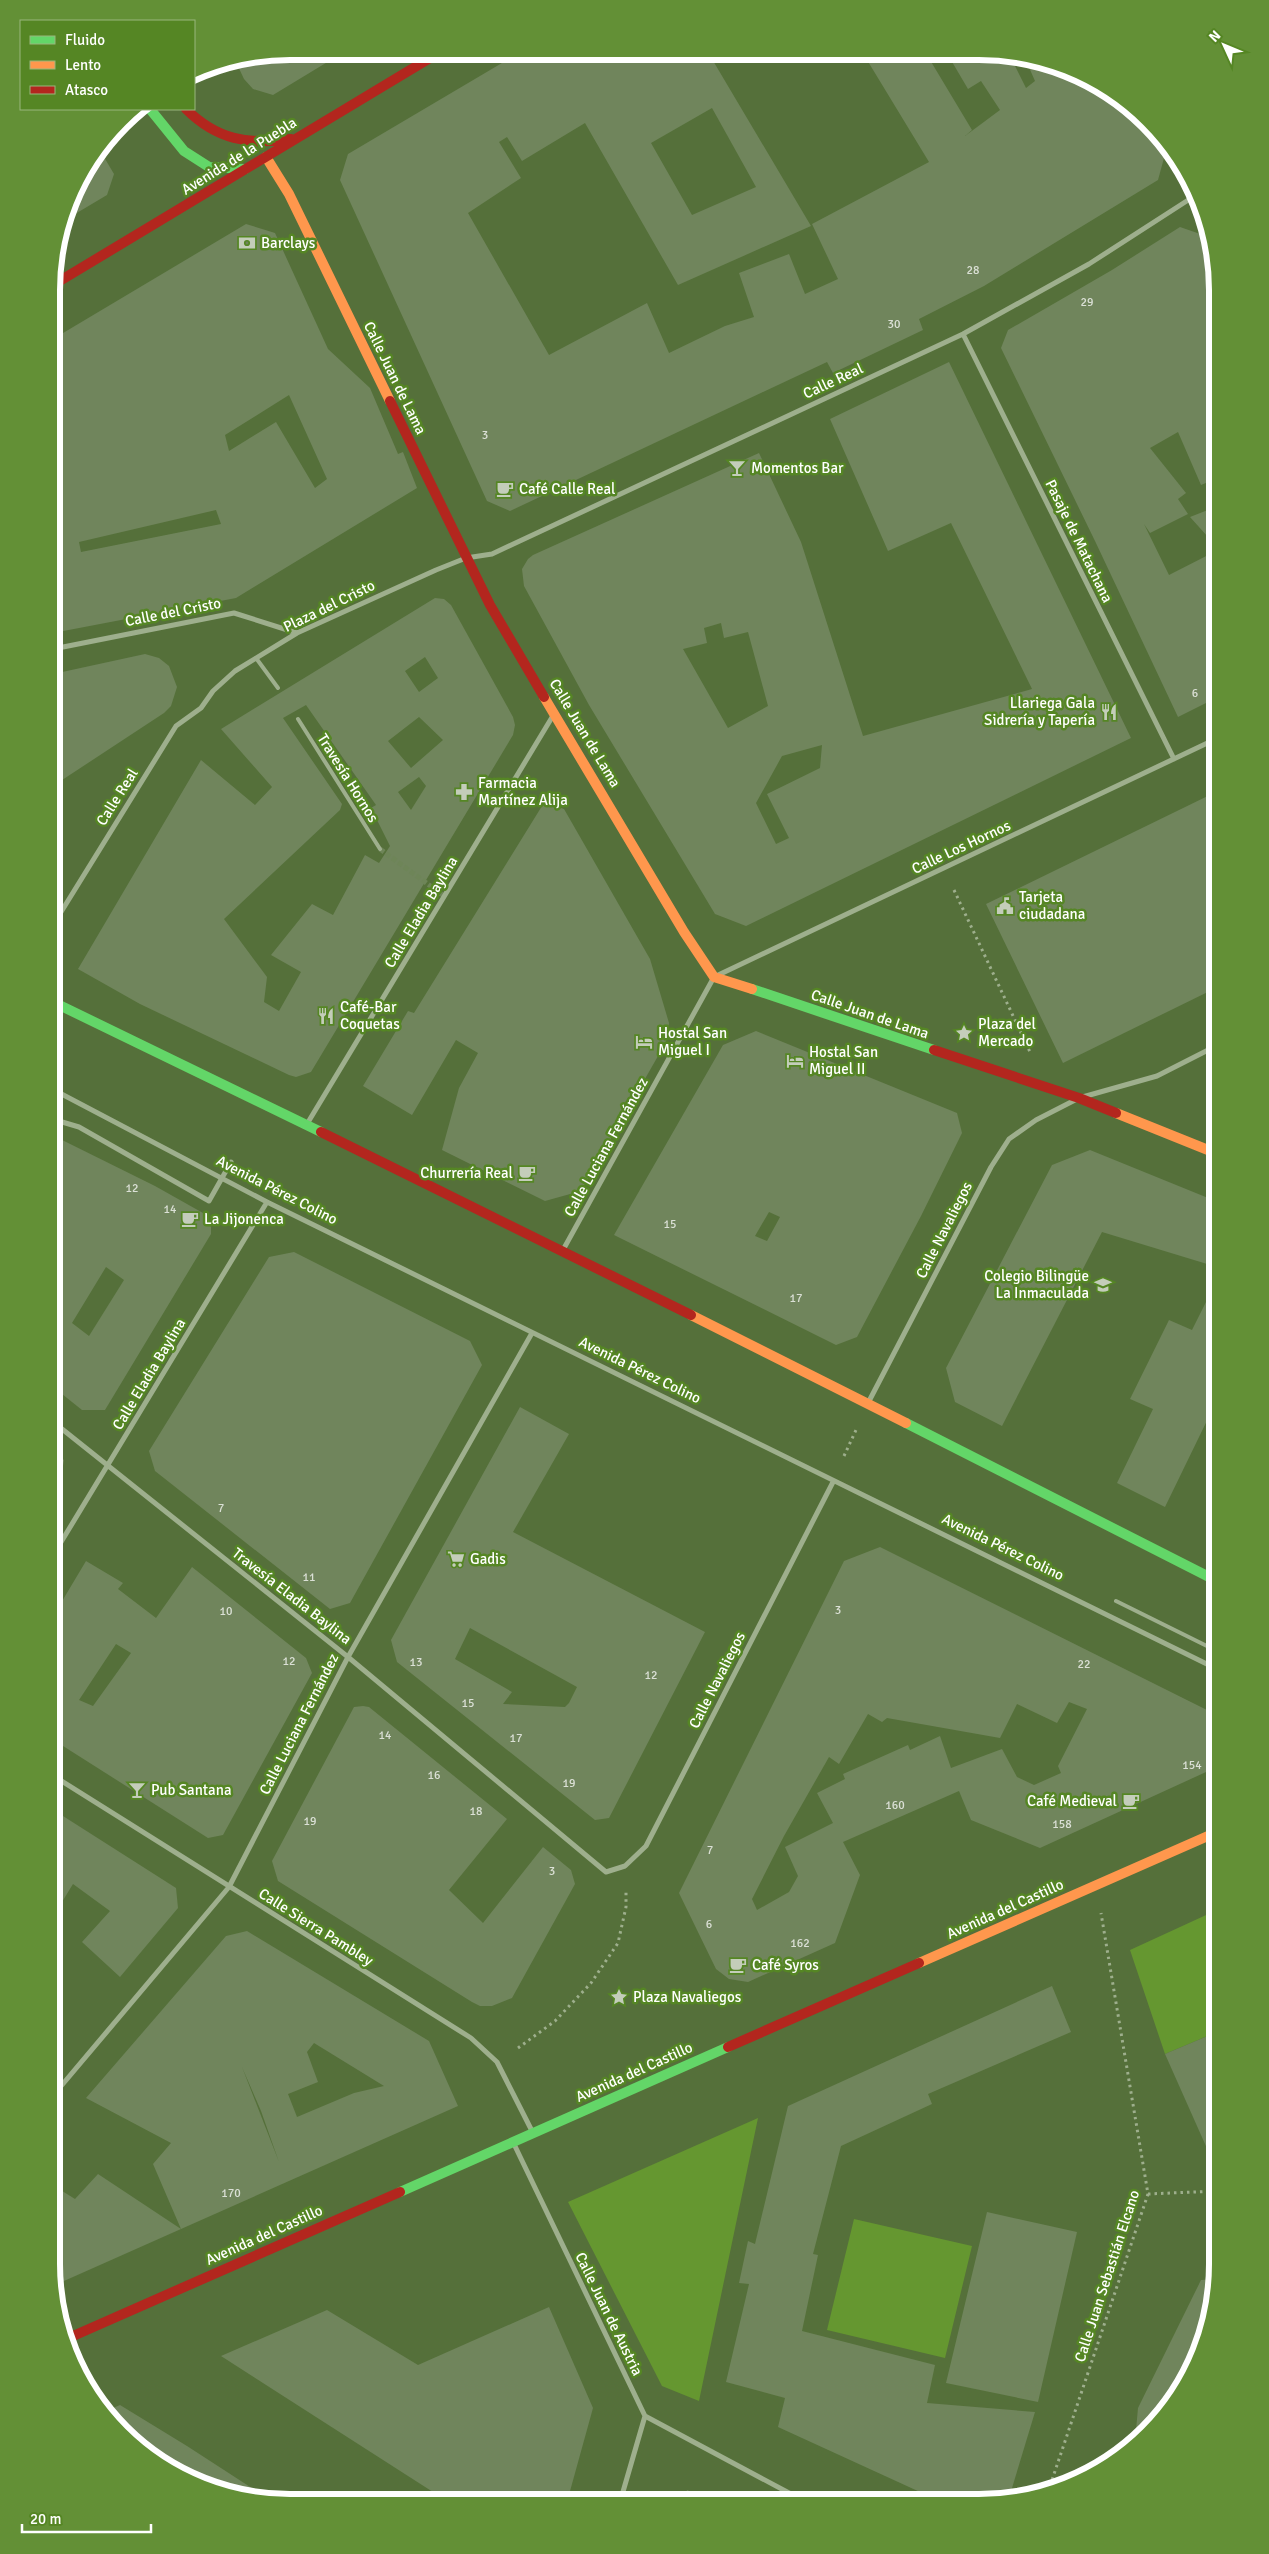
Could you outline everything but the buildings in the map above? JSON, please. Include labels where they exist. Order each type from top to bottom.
[{"type":"street","name":"Avenida de la Puebla","points":[[60,281],[427,60]]},
{"type":"street","points":[[151,110],[184,151],[209,167],[245,169]]},
{"type":"street","points":[[187,110],[210,130],[238,138],[276,142],[297,138]]},
{"type":"street","name":"Calle Juan de Lama","points":[[266,157],[288,194],[490,605],[555,711],[684,932],[714,977],[1079,1098],[1209,1150]]},
{"type":"street","name":"Calle Real","points":[[466,558],[492,554],[963,334],[1089,264],[1190,199]]},
{"type":"street","name":"Pasaje de Matachana","points":[[963,334],[1174,759]]},
{"type":"street","name":"Plaza del Cristo","points":[[213,691],[235,671],[297,633],[466,558]]},
{"type":"street","name":"Calle del Cristo","points":[[60,648],[234,613],[297,633]]},
{"type":"street","name":"Calle Real","points":[[60,914],[176,726],[201,708],[213,691]]},
{"type":"street","name":"Calle Eladia Baylina","points":[[307,1124],[555,711]]},
{"type":"street","name":"Calle Los Hornos","points":[[714,977],[944,870],[1209,742]]},
{"type":"street","name":"Calle Luciana Fernández","points":[[563,1250],[714,977]]},
{"type":"street","points":[[60,1006],[307,1124],[563,1250],[1209,1577]]},
{"type":"street","name":"Calle Navaliegos","points":[[867,1405],[991,1166],[1010,1139],[1036,1120],[1079,1098],[1157,1076],[1209,1050]]},
{"type":"street","name":"Avenida Pérez Colino","points":[[60,1093],[267,1202],[833,1482],[1209,1665]]},
{"type":"street","points":[[60,1121],[79,1127],[209,1201],[231,1162]]},
{"type":"street","name":"Calle Eladia Baylina","points":[[60,1544],[267,1202]]},
{"type":"street","name":"Calle Luciana Fernández","points":[[60,2087],[229,1887],[348,1657],[532,1333]]},
{"type":"street","name":"Travesía Eladia Baylina","points":[[60,1427],[348,1657],[606,1872]]},
{"type":"street","name":"Calle Navaliegos","points":[[606,1872],[625,1866],[646,1846],[833,1482]]},
{"type":"street","name":"Calle Sierra Pambley","points":[[60,1780],[471,2038],[497,2062],[533,2133]]},
{"type":"street","name":"Avenida del Castillo","points":[[72,2337],[1209,1836]]},
{"type":"street","name":"Calle Juan de Austria","points":[[512,2142],[645,2416]]},
{"type":"street","points":[[622,2494],[645,2416],[791,2494]]},
{"type":"lane","points":[[256,658],[278,688]]},
{"type":"lane","name":"Travesía Hornos","points":[[298,719],[380,849]]},
{"type":"lane","points":[[1116,1602],[1209,1647]]},
{"type":"path","points":[[944,870],[1048,1089]]},
{"type":"path","points":[[833,1482],[867,1405]]},
{"type":"path","points":[[497,2062],[555,2022],[591,1983],[618,1943],[626,1908],[625,1866]]},
{"type":"path","name":"Calle Juan Sebastián Elcano","points":[[1051,2483],[1148,2194],[1096,1885]]},
{"type":"path","points":[[1148,2194],[1209,2192]]},
{"type":"green space","points":[[1209,1914],[1209,2035],[1165,2054],[1130,1950]]},
{"type":"green space","points":[[758,2118],[699,2401],[662,2386],[568,2202]]},
{"type":"green space","points":[[854,2219],[972,2246],[945,2358],[827,2330]]},
{"type":"tunnel","points":[[380,849],[444,896]]},
{"type":"traffic: fast","points":[[151,110],[184,151],[209,167],[245,169]]},
{"type":"traffic: fast","points":[[752,989],[934,1050]]},
{"type":"traffic: fast","points":[[60,1005],[321,1132]]},
{"type":"traffic: fast","points":[[906,1423],[1209,1577]]},
{"type":"traffic: fast","points":[[400,2192],[728,2047]]},
{"type":"traffic: slow","points":[[266,157],[289,194],[390,401]]},
{"type":"traffic: slow","points":[[544,697],[684,932],[714,977],[752,989]]},
{"type":"traffic: slow","points":[[1116,1113],[1209,1150]]},
{"type":"traffic: slow","points":[[691,1315],[906,1423]]},
{"type":"traffic: slow","points":[[919,1963],[1209,1836]]},
{"type":"traffic: jam","points":[[60,281],[427,60]]},
{"type":"traffic: jam","points":[[187,110],[209,128],[234,138],[261,141],[291,139]]},
{"type":"traffic: jam","points":[[390,401],[490,605],[544,697]]},
{"type":"traffic: jam","points":[[934,1050],[1079,1098],[1116,1113]]},
{"type":"traffic: jam","points":[[321,1132],[691,1315]]},
{"type":"traffic: jam","points":[[728,2047],[919,1963]]},
{"type":"traffic: jam","points":[[72,2337],[400,2192]]},
{"type":"place","name":"Barclays","points":[[247,243]]},
{"type":"place","name":"Momentos Bar","points":[[737,468]]},
{"type":"place","name":"Café Calle Real","points":[[505,489]]},
{"type":"place","name":"Llariega Gala Sidrería y Tapería","points":[[1109,712]]},
{"type":"place","name":"Farmacia Martínez Alija","points":[[464,792]]},
{"type":"place","name":"Tarjeta ciudadana","points":[[1005,906]]},
{"type":"place","name":"Café-Bar Coquetas","points":[[326,1016]]},
{"type":"place","name":"Plaza del Mercado","points":[[964,1033]]},
{"type":"place","name":"Hostal San Miguel I","points":[[644,1042]]},
{"type":"place","name":"Hostal San Miguel II","points":[[795,1061]]},
{"type":"place","name":"Churrería Real","points":[[527,1173]]},
{"type":"place","name":"La Jijonenca","points":[[190,1219]]},
{"type":"place","name":"Colegio Bilingüe La Inmaculada","points":[[1103,1285]]},
{"type":"place","name":"Gadis","points":[[456,1559]]},
{"type":"place","name":"Pub Santana","points":[[137,1790]]},
{"type":"place","name":"Café Medieval","points":[[1131,1801]]},
{"type":"place","name":"Café Syros","points":[[738,1965]]},
{"type":"place","name":"Plaza Navaliegos","points":[[619,1997]]}]
